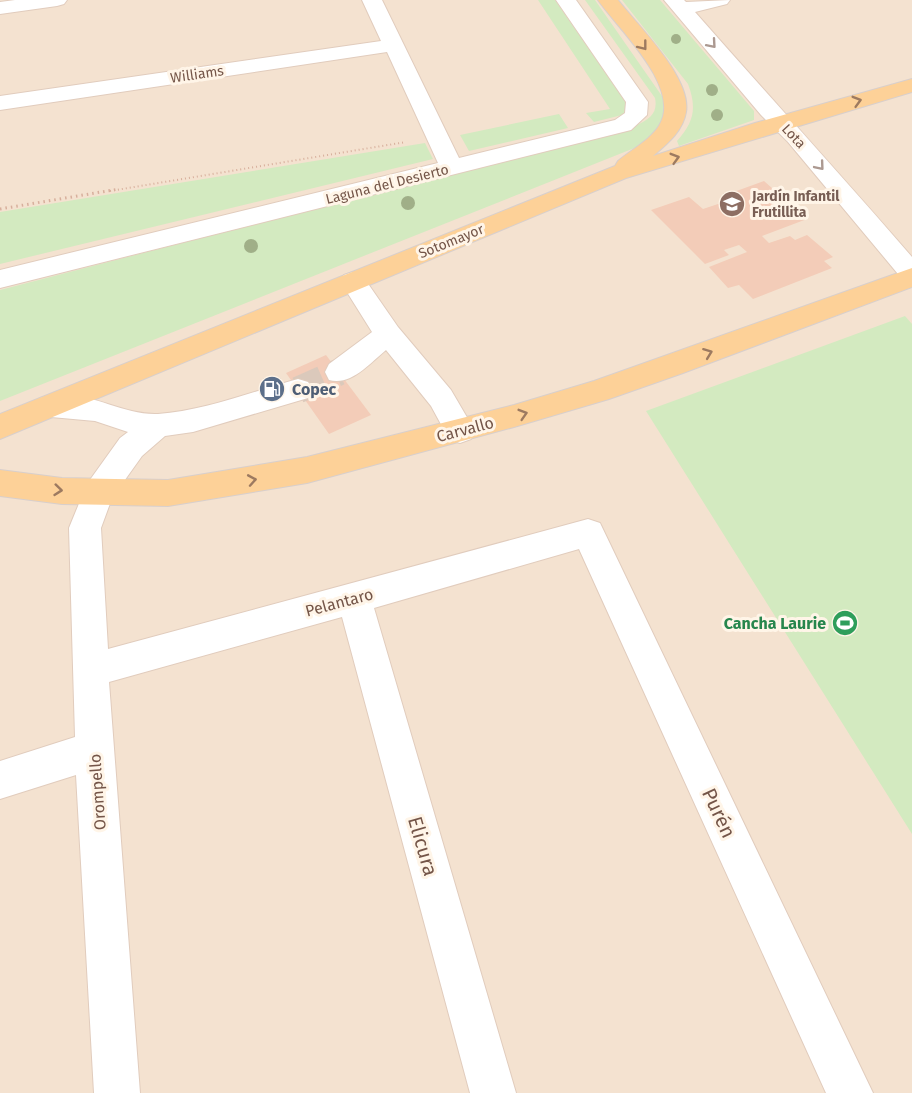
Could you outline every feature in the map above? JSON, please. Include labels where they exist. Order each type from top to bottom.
[{"type":"main road","points":[[608,0],[664,74],[676,98],[677,107],[675,117],[665,134],[618,173]]},
{"type":"main road","name":"Sotomayor","points":[[0,427],[618,173],[912,85]]},
{"type":"main road","name":"Carvallo","points":[[0,483],[62,491],[168,493],[307,470],[460,431],[598,391],[673,366],[912,276]]},
{"type":"street","points":[[0,8],[57,0]]},
{"type":"street","points":[[372,0],[452,168]]},
{"type":"street","name":"Laguna del Desierto","points":[[0,279],[617,127],[630,121],[636,115],[639,107],[631,90],[566,0]]},
{"type":"street","points":[[678,5],[720,0]]},
{"type":"street","name":"Lota","points":[[678,5],[912,276]]},
{"type":"street","name":"Williams","points":[[0,103],[393,45]]},
{"type":"street","points":[[354,281],[388,334],[441,398],[460,431]]},
{"type":"street","points":[[339,372],[388,334]]},
{"type":"street","points":[[51,406],[96,410],[135,423],[157,426],[193,420],[298,390]]},
{"type":"street","name":"Orompello","points":[[117,1093],[94,750],[85,528],[98,493],[131,447],[157,426]]},
{"type":"street","name":"Pelantaro","points":[[90,671],[588,533]]},
{"type":"street","name":"Purén","points":[[588,533],[850,1093]]},
{"type":"street","name":"Elicura","points":[[354,598],[492,1093]]},
{"type":"street","points":[[0,780],[94,750]]},
{"type":"path","points":[[0,209],[416,140],[439,141]]},
{"type":"shaded area","points":[[0,0],[912,0],[912,1093],[0,1093]]},
{"type":"green space","points":[[538,0],[555,0],[628,105],[626,114],[594,122],[586,113],[610,109]]},
{"type":"green space","points":[[585,0],[595,0],[664,99],[667,109],[663,128],[637,147],[0,401],[0,290],[637,125],[646,120],[654,112],[655,98]]},
{"type":"green space","points":[[622,0],[660,0],[754,111],[754,120],[679,146],[677,141],[690,121],[693,108],[688,84]]},
{"type":"green space","points":[[559,114],[568,128],[469,151],[460,135]]},
{"type":"green space","points":[[425,143],[433,159],[0,264],[0,212]]},
{"type":"green space","name":"Cancha Laurie","points":[[905,316],[912,324],[912,834],[646,411]]},
{"type":"building","points":[[764,181],[807,219],[762,236],[769,243],[790,236],[795,240],[807,235],[833,257],[824,261],[832,268],[753,299],[739,285],[728,288],[709,267],[747,252],[739,245],[724,250],[729,255],[705,264],[651,210],[689,197],[703,209],[724,202],[720,197]]},
{"type":"building","points":[[326,355],[371,415],[329,434],[286,373]]},
{"type":"tunnel","points":[[298,390],[339,372]]},
{"type":"place","name":"Jardín Infantil Frutillita","points":[[732,204]]},
{"type":"place","name":"Copec","points":[[272,389]]},
{"type":"place","name":"Cancha Laurie","points":[[845,623]]}]
